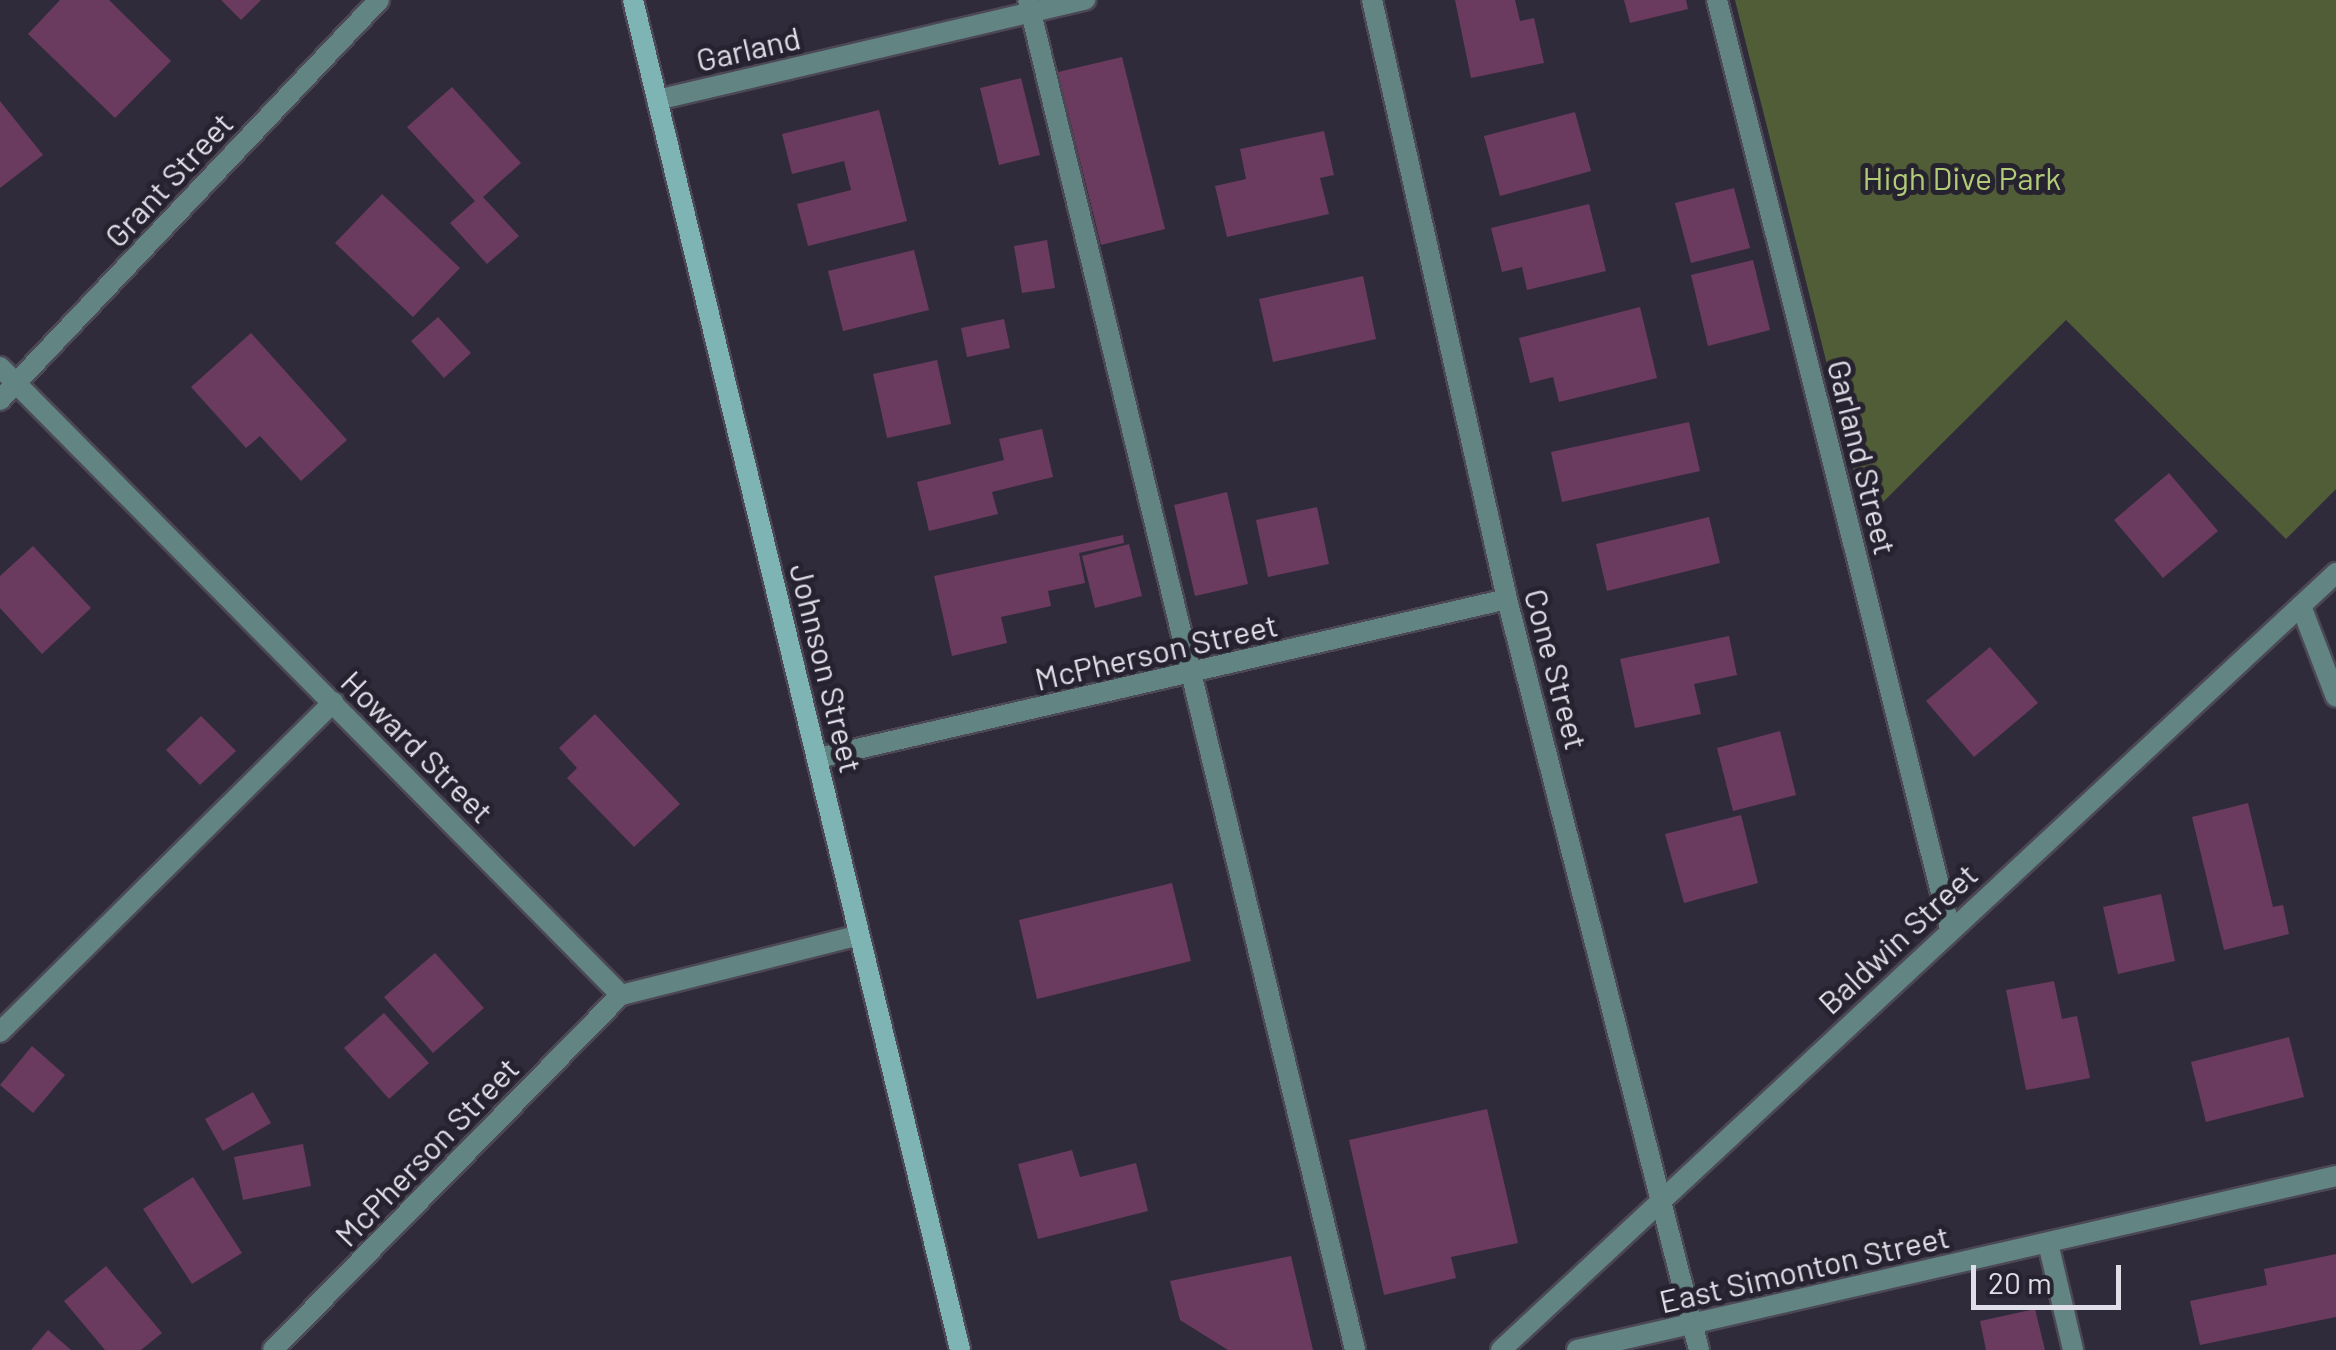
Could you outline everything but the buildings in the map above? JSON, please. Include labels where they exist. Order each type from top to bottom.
[{"type":"main road","name":"Johnson Street","points":[[633,0],[960,1350]]},
{"type":"street","name":"Grant Street","points":[[0,400],[380,0]]},
{"type":"street","name":"Garland","points":[[658,100],[1028,7],[1085,0]]},
{"type":"street","name":"Cone Street","points":[[1372,0],[1507,600],[1663,1196],[1699,1350]]},
{"type":"street","name":"Garland Street","points":[[1717,0],[1950,929]]},
{"type":"street","points":[[1028,7],[1194,674],[1356,1350]]},
{"type":"street","name":"Howard Street","points":[[0,367],[622,994]]},
{"type":"street","name":"Baldwin Street","points":[[1501,1350],[2336,572]]},
{"type":"street","name":"McPherson Street","points":[[818,758],[1507,600]]},
{"type":"street","points":[[2301,606],[2336,698]]},
{"type":"street","points":[[0,1032],[332,702]]},
{"type":"street","points":[[622,994],[859,936]]},
{"type":"street","name":"McPherson Street","points":[[274,1350],[622,994]]},
{"type":"street","name":"East Simonton Street","points":[[1577,1350],[2336,1176]]},
{"type":"street","points":[[2048,1243],[2073,1350]]},
{"type":"green space","name":"High Dive Park","points":[[1735,0],[2336,0],[2336,489],[2286,539],[2066,320],[1866,519]]}]
